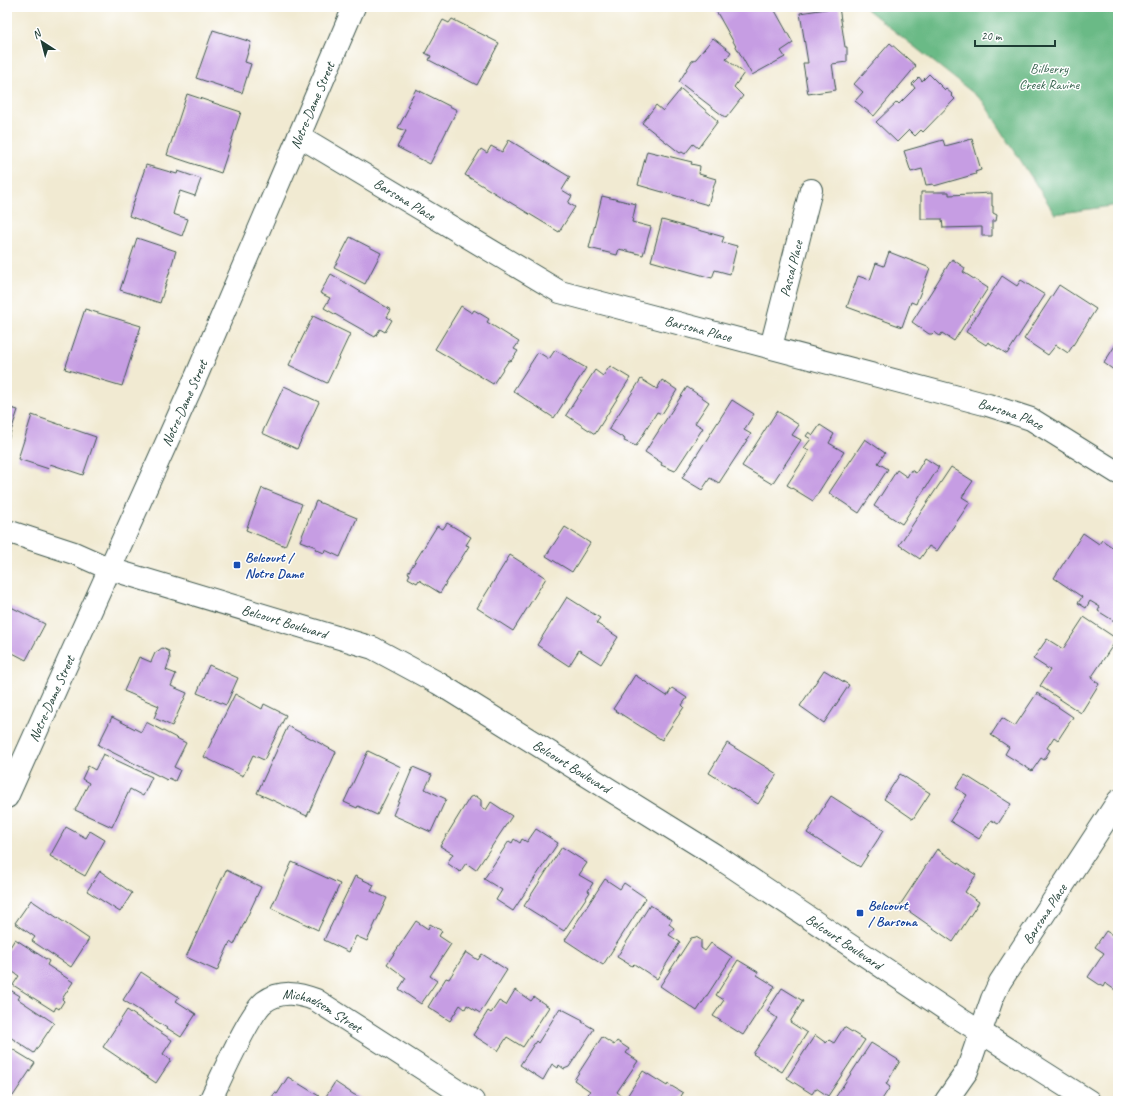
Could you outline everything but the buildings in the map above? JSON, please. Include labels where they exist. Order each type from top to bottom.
[{"type":"street","name":"Notre-Dame Street","points":[[7,797],[196,377],[354,7]]},
{"type":"street","name":"Barsona Place","points":[[299,136],[560,292],[988,405],[1032,419],[1118,473]]},
{"type":"street","name":"Pascal Place","points":[[771,348],[812,190]]},
{"type":"street","name":"Belcourt Boulevard","points":[[7,531],[74,553],[110,568],[373,648],[438,683],[718,857],[980,1032],[1089,1101]]},
{"type":"street","name":"Barsona Place","points":[[946,1101],[967,1071],[980,1032],[1000,982],[1118,801]]},
{"type":"street","name":"Michaelsem Street","points":[[210,1101],[253,1016],[264,1003],[280,994],[300,993],[316,1000],[473,1101]]},
{"type":"green space","name":"Bilberry Creek Ravine","points":[[864,7],[1118,7],[1118,205],[1055,214],[982,100]]},
{"type":"place","name":"Belcourt / Notre Dame","points":[[237,565]]},
{"type":"place","name":"Belcourt / Barsona","points":[[860,913]]}]
